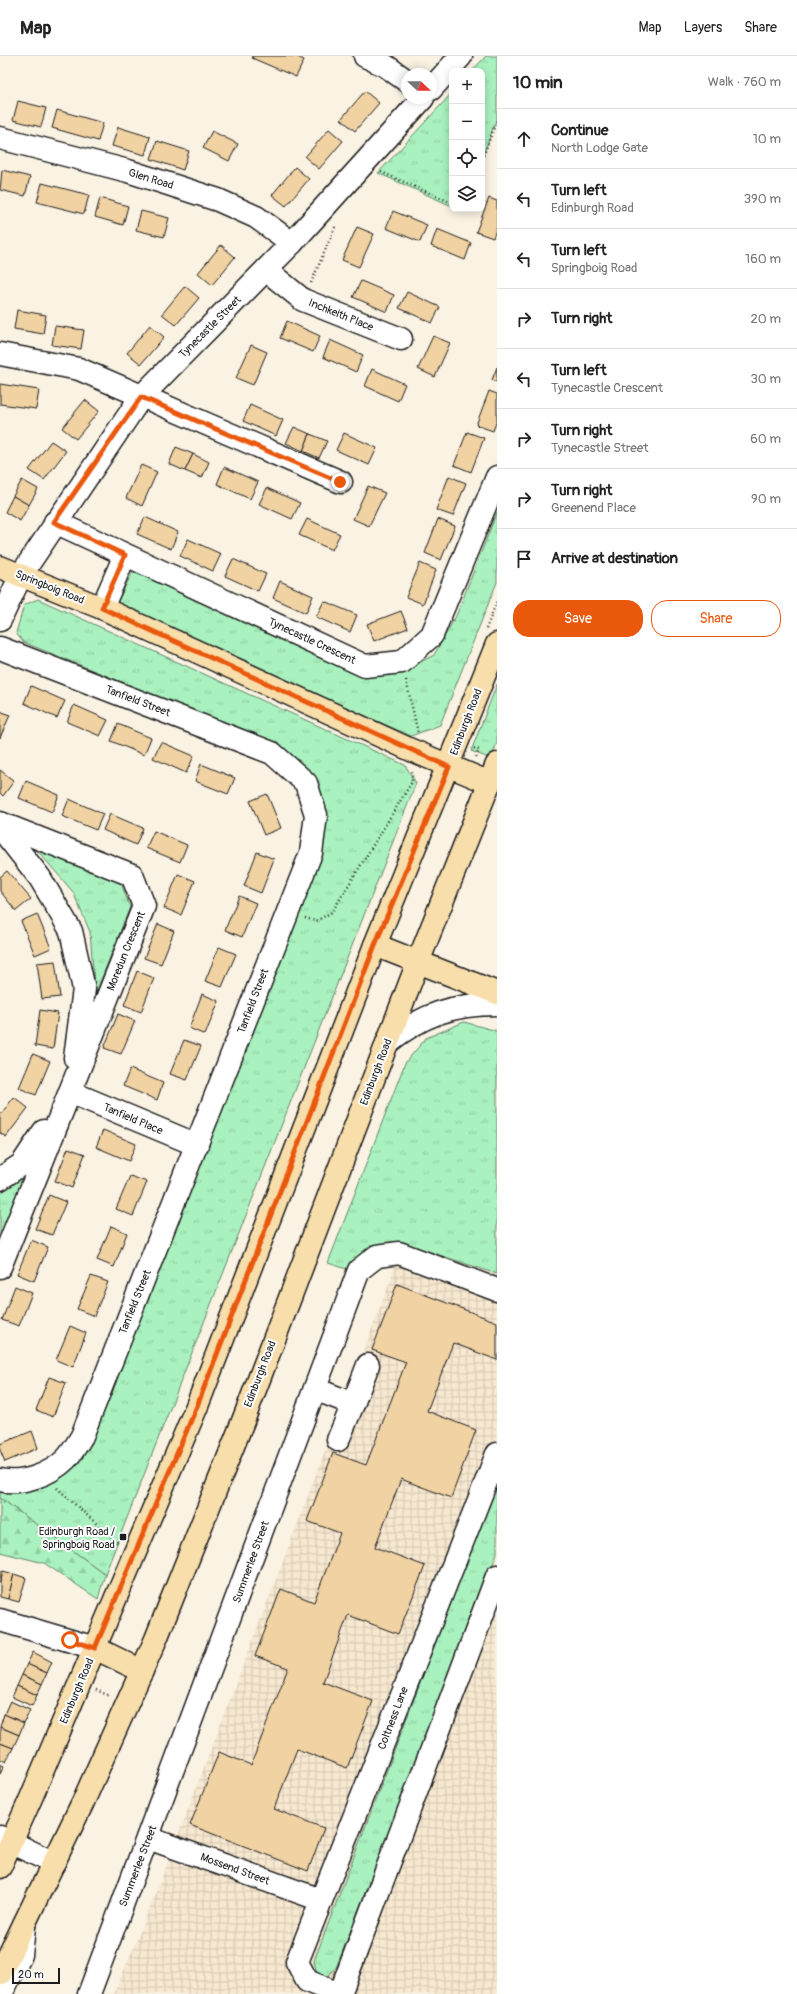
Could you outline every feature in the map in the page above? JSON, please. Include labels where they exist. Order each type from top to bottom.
[{"type":"main road","name":"Springboig Road","points":[[0,567],[102,608],[449,767],[493,773]]},
{"type":"main road","name":"Edinburgh Road","points":[[0,1867],[6,1839],[80,1683],[197,1406],[375,945],[449,767],[497,644]]},
{"type":"main road","name":"Edinburgh Road","points":[[0,1974],[54,1864],[128,1703],[177,1588],[237,1436],[418,962],[493,773]]},
{"type":"main road","points":[[375,945],[497,993]]},
{"type":"main road","points":[[95,1648],[142,1671]]},
{"type":"street","points":[[365,56],[386,66],[401,77]]},
{"type":"street","points":[[437,82],[461,56]]},
{"type":"street","name":"Tynecastle Street","points":[[0,620],[20,575],[54,522],[141,397],[292,243],[417,104]]},
{"type":"street","name":"Glen Road","points":[[0,138],[128,172],[218,200],[256,217],[292,243]]},
{"type":"street","name":"Inchkeith Place","points":[[266,270],[303,300],[401,339]]},
{"type":"street","points":[[0,354],[79,369],[340,482]]},
{"type":"street","points":[[402,662],[432,635],[497,476]]},
{"type":"street","name":"Tynecastle Crescent","points":[[54,522],[365,666],[402,662]]},
{"type":"street","points":[[102,608],[125,555]]},
{"type":"street","name":"Tanfield Street","points":[[0,648],[272,753],[306,783],[316,815],[312,853],[82,1436],[65,1460],[46,1472],[30,1479],[10,1482],[0,1480]]},
{"type":"street","name":"Moredun Crescent","points":[[0,823],[132,875],[144,906],[0,1267]]},
{"type":"street","name":"Moredun Crescent","points":[[0,827],[40,878],[71,931],[84,989],[70,1092],[22,1164],[0,1179]]},
{"type":"street","points":[[387,1043],[425,1017],[450,1008],[473,1004],[497,1004]]},
{"type":"street","name":"Tanfield Place","points":[[70,1092],[197,1145]]},
{"type":"street","name":"Summerlee Street","points":[[89,1994],[359,1270],[377,1256],[399,1253],[497,1290]]},
{"type":"street","points":[[338,1440],[368,1365]]},
{"type":"street","points":[[315,1389],[353,1404]]},
{"type":"street","name":"Coltness Lane","points":[[497,1454],[297,1962],[327,1990],[497,1576]]},
{"type":"street","points":[[2,1626],[95,1648]]},
{"type":"street","name":"Mossend Street","points":[[148,1838],[321,1900]]},
{"type":"street","points":[[6,1839],[54,1864]]},
{"type":"street","points":[[1,1994],[21,1955],[24,1927]]},
{"type":"path","points":[[485,151],[497,120]]},
{"type":"path","points":[[362,164],[449,202]]},
{"type":"path","points":[[303,300],[337,221]]},
{"type":"path","points":[[316,921],[332,912],[412,782],[411,750],[421,746],[402,662]]},
{"type":"path","points":[[58,1490],[122,1546],[135,1552]]},
{"type":"path","points":[[80,1683],[128,1703]]},
{"type":"shaded area","points":[[400,1242],[497,1274],[497,1994],[114,1994],[154,1898],[391,1279]]},
{"type":"green space","points":[[486,56],[497,56],[497,118],[485,150],[485,68],[475,68]]},
{"type":"green space","points":[[449,96],[449,205],[378,173]]},
{"type":"green space","points":[[497,512],[497,582],[440,725],[411,736],[116,605],[134,569],[370,674],[400,673],[434,655],[456,616]]},
{"type":"green space","points":[[38,599],[405,765],[416,783],[105,1574],[0,1498],[0,1493],[44,1486],[72,1468],[325,812],[277,745],[23,642],[16,633],[24,605]]},
{"type":"green space","points":[[497,684],[497,743],[491,759],[471,751]]},
{"type":"green space","points":[[31,843],[121,883],[130,907],[95,995],[90,932],[73,892]]},
{"type":"green space","points":[[464,1022],[497,1031],[497,1274],[400,1242],[368,1253],[353,1271],[328,1263],[405,1063],[426,1038]]},
{"type":"green space","points":[[26,1172],[0,1241],[0,1194]]},
{"type":"green space","points":[[497,1482],[497,1553],[336,1968],[328,1976],[317,1974],[314,1961]]},
{"type":"green space","points":[[0,1498],[105,1574],[98,1599],[44,1563],[0,1552]]},
{"type":"building","points":[[253,56],[296,56],[304,60],[296,77],[252,58]]},
{"type":"building","points":[[365,91],[379,103],[355,131],[341,119]]},
{"type":"building","points":[[18,101],[46,108],[41,127],[13,120]]},
{"type":"building","points":[[57,110],[103,123],[98,141],[52,128]]},
{"type":"building","points":[[118,127],[150,137],[145,155],[112,146]]},
{"type":"building","points":[[329,129],[343,141],[319,169],[305,157]]},
{"type":"building","points":[[212,131],[238,144],[229,161],[203,148]]},
{"type":"building","points":[[157,141],[189,151],[183,170],[151,159]]},
{"type":"building","points":[[295,167],[309,179],[286,206],[272,195]]},
{"type":"building","points":[[2,170],[30,177],[25,196],[0,190]]},
{"type":"building","points":[[42,183],[89,195],[84,214],[37,202]]},
{"type":"building","points":[[100,198],[128,206],[123,225],[95,217]]},
{"type":"building","points":[[489,198],[497,201],[497,227],[493,238],[476,232],[484,212],[485,212]]},
{"type":"building","points":[[141,211],[169,218],[164,237],[136,230]]},
{"type":"building","points":[[393,211],[427,225],[420,242],[386,228]]},
{"type":"building","points":[[357,227],[374,234],[359,267],[342,260]]},
{"type":"building","points":[[437,229],[471,243],[465,260],[431,246]]},
{"type":"building","points":[[221,245],[235,257],[212,285],[198,273]]},
{"type":"building","points":[[361,281],[394,295],[387,312],[353,297]]},
{"type":"building","points":[[185,286],[199,298],[176,325],[162,314]]},
{"type":"building","points":[[407,292],[440,307],[432,323],[399,308]]},
{"type":"building","points":[[17,310],[46,315],[43,334],[14,329]]},
{"type":"building","points":[[287,321],[320,336],[313,352],[280,338]]},
{"type":"building","points":[[150,325],[164,337],[141,364],[127,353]]},
{"type":"building","points":[[55,326],[84,330],[81,349],[52,345]]},
{"type":"building","points":[[433,336],[450,343],[435,377],[418,369]]},
{"type":"building","points":[[330,340],[363,355],[356,372],[323,357]]},
{"type":"building","points":[[251,345],[267,352],[253,385],[236,378]]},
{"type":"building","points":[[497,367],[497,382],[492,380]]},
{"type":"building","points":[[372,369],[405,384],[398,401],[365,386]]},
{"type":"building","points":[[0,384],[39,390],[36,409],[0,404]]},
{"type":"building","points":[[489,391],[497,394],[497,420],[493,431],[476,425]]},
{"type":"building","points":[[85,400],[99,411],[76,439],[62,428]]},
{"type":"building","points":[[250,405],[283,420],[276,436],[243,421]]},
{"type":"building","points":[[294,427],[310,434],[303,451],[286,443]]},
{"type":"building","points":[[467,432],[484,438],[471,472],[454,465]]},
{"type":"building","points":[[344,433],[377,448],[369,465],[336,450]]},
{"type":"building","points":[[310,434],[327,441],[319,458],[303,451]]},
{"type":"building","points":[[51,441],[66,451],[44,480],[29,470]]},
{"type":"building","points":[[176,447],[193,454],[185,471],[169,464]]},
{"type":"building","points":[[193,454],[209,462],[202,478],[185,471]]},
{"type":"building","points":[[141,465],[157,472],[142,506],[126,498]]},
{"type":"building","points":[[224,467],[258,482],[250,499],[217,484]]},
{"type":"building","points":[[449,476],[466,483],[453,516],[436,510]]},
{"type":"building","points":[[22,480],[38,489],[29,505],[13,496]]},
{"type":"building","points":[[368,486],[385,493],[369,526],[353,519]]},
{"type":"building","points":[[267,488],[300,503],[292,519],[259,504]]},
{"type":"building","points":[[13,496],[29,505],[20,521],[5,512]]},
{"type":"building","points":[[145,517],[178,532],[171,549],[137,534]]},
{"type":"building","points":[[307,519],[340,534],[332,550],[299,535]]},
{"type":"building","points":[[438,519],[455,526],[441,560],[425,553]]},
{"type":"building","points":[[188,539],[221,554],[213,571],[180,556]]},
{"type":"building","points":[[233,559],[266,574],[258,591],[225,576]]},
{"type":"building","points":[[420,563],[436,570],[423,604],[406,597]]},
{"type":"building","points":[[280,581],[313,596],[306,613],[273,598]]},
{"type":"building","points":[[324,601],[357,615],[350,632],[316,617]]},
{"type":"building","points":[[401,611],[408,628],[374,641],[367,624]]},
{"type":"building","points":[[31,686],[65,701],[57,718],[24,703]]},
{"type":"building","points":[[74,705],[108,720],[100,736],[67,722]]},
{"type":"building","points":[[0,711],[10,715],[0,738]]},
{"type":"building","points":[[118,724],[151,738],[144,755],[111,741]]},
{"type":"building","points":[[161,742],[194,756],[186,773],[153,758]]},
{"type":"building","points":[[201,764],[235,778],[228,794],[195,781]]},
{"type":"building","points":[[0,770],[14,781],[3,796],[0,793]]},
{"type":"building","points":[[26,781],[59,795],[52,812],[19,798]]},
{"type":"building","points":[[267,794],[281,828],[264,835],[250,801]]},
{"type":"building","points":[[69,799],[103,814],[96,830],[62,816]]},
{"type":"building","points":[[110,814],[143,828],[136,845],[103,830]]},
{"type":"building","points":[[154,831],[187,845],[180,862],[146,848]]},
{"type":"building","points":[[257,852],[274,859],[261,893],[244,886]]},
{"type":"building","points":[[7,871],[31,899],[16,911],[0,891],[0,877]]},
{"type":"building","points":[[178,874],[195,881],[181,915],[164,908]]},
{"type":"building","points":[[239,896],[256,903],[242,937],[225,930]]},
{"type":"building","points":[[37,914],[51,948],[35,955],[21,921]]},
{"type":"building","points":[[158,924],[174,931],[161,964],[144,958]]},
{"type":"building","points":[[219,947],[236,954],[222,987],[205,981]]},
{"type":"building","points":[[55,961],[60,997],[42,999],[37,963]]},
{"type":"building","points":[[137,971],[154,978],[141,1012],[124,1005]]},
{"type":"building","points":[[202,994],[219,1001],[205,1035],[189,1028]]},
{"type":"building","points":[[40,1010],[58,1013],[53,1049],[35,1046]]},
{"type":"building","points":[[118,1014],[135,1021],[121,1054],[104,1048]]},
{"type":"building","points":[[184,1040],[201,1046],[187,1080],[170,1074]]},
{"type":"building","points":[[33,1054],[50,1061],[36,1095],[19,1088]]},
{"type":"building","points":[[130,1069],[163,1083],[157,1100],[123,1086]]},
{"type":"building","points":[[14,1097],[28,1108],[6,1137],[0,1133],[0,1115]]},
{"type":"building","points":[[103,1130],[136,1144],[129,1161],[96,1147]]},
{"type":"building","points":[[68,1148],[85,1154],[72,1188],[55,1181]]},
{"type":"building","points":[[130,1176],[147,1182],[133,1216],[116,1209]]},
{"type":"building","points":[[49,1195],[66,1202],[52,1235],[35,1229]]},
{"type":"building","points":[[111,1226],[127,1233],[114,1267],[97,1260]]},
{"type":"building","points":[[31,1240],[48,1247],[34,1281],[17,1274]]},
{"type":"building","points":[[91,1276],[108,1282],[94,1316],[77,1309]]},
{"type":"building","points":[[397,1284],[497,1322],[497,1360],[453,1343],[427,1411],[476,1430],[451,1498],[401,1479],[375,1547],[425,1566],[398,1634],[348,1615],[323,1682],[373,1701],[347,1768],[297,1749],[274,1809],[324,1828],[308,1871],[190,1825],[219,1752],[251,1765],[288,1668],[255,1656],[281,1589],[314,1602],[340,1533],[307,1521],[333,1453],[366,1465],[406,1362],[372,1350]]},
{"type":"building","points":[[15,1286],[32,1293],[19,1326],[2,1320]]},
{"type":"building","points":[[70,1326],[86,1333],[73,1367],[56,1360]]},
{"type":"building","points":[[49,1377],[66,1383],[53,1417],[36,1410]]},
{"type":"building","points":[[32,1431],[38,1448],[5,1462],[0,1450],[0,1444]]},
{"type":"building","points":[[0,1571],[3,1571],[0,1583]]},
{"type":"building","points":[[3,1571],[14,1574],[8,1599],[0,1597],[0,1583]]},
{"type":"building","points":[[14,1574],[26,1578],[19,1602],[8,1599]]},
{"type":"building","points":[[33,1652],[52,1662],[47,1673],[27,1664]]},
{"type":"building","points":[[27,1664],[47,1673],[42,1684],[22,1675]]},
{"type":"building","points":[[22,1675],[42,1684],[37,1695],[17,1686]]},
{"type":"building","points":[[17,1686],[37,1695],[32,1706],[12,1697]]},
{"type":"building","points":[[10,1701],[30,1710],[24,1723],[4,1714]]},
{"type":"building","points":[[4,1714],[24,1723],[19,1735],[0,1727]]},
{"type":"building","points":[[0,1727],[19,1735],[13,1748],[0,1743]]},
{"type":"building","points":[[0,1743],[13,1748],[6,1762],[0,1759]]},
{"type":"building","points":[[0,1764],[4,1766],[0,1774]]},
{"type":"place","name":"Edinburgh Road / Springboig Road","points":[[123,1537]]},
{"type":"route","points":[[70,1640],[95,1648],[197,1406],[375,945],[449,767],[102,608],[125,555],[54,522],[141,397],[340,482]]}]
